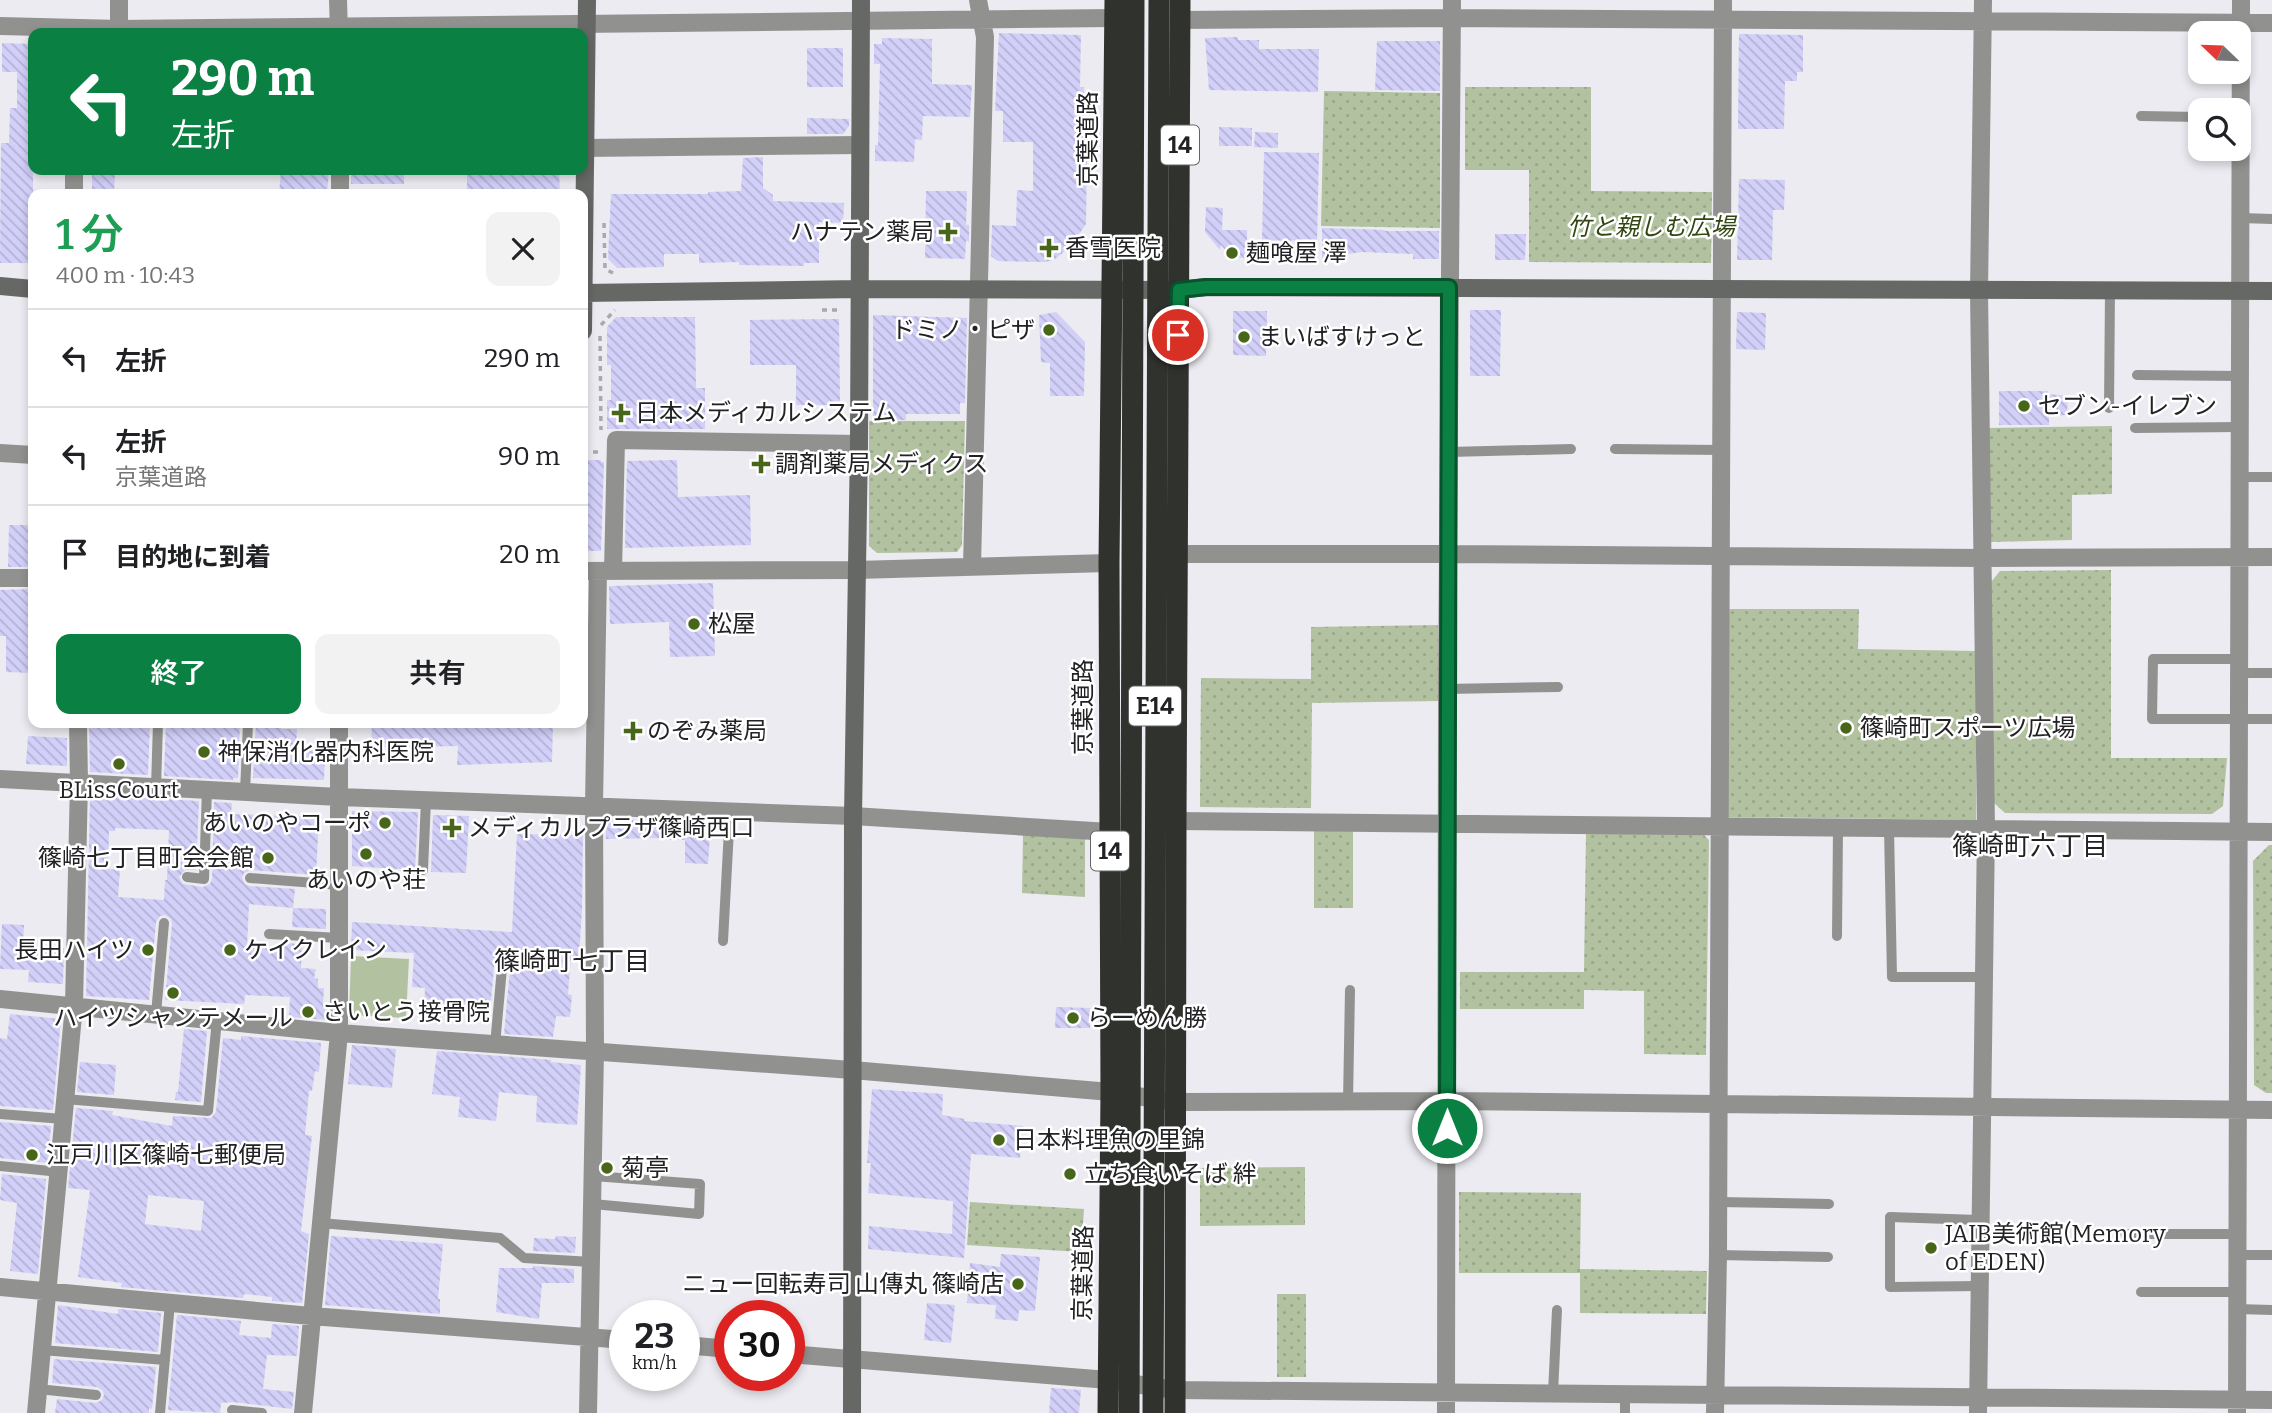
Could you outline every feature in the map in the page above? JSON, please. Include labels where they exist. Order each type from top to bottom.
[{"type":"highway","name":"京葉道路","points":[[1129,1413],[1134,0]]},
{"type":"highway","name":"E14","points":[[1153,1413],[1159,0]]},
{"type":"highway","name":"京葉道路","points":[[1108,1413],[1111,1092],[1109,563],[1115,9]]},
{"type":"highway","name":"14","points":[[1175,1413],[1175,821],[1180,10]]},
{"type":"street","points":[[119,0],[119,28]]},
{"type":"street","points":[[338,0],[339,28]]},
{"type":"street","points":[[586,28],[587,0]]},
{"type":"street","points":[[852,1413],[853,816],[859,444],[861,0]]},
{"type":"street","points":[[1446,1413],[1452,0]]},
{"type":"street","points":[[1715,1413],[1718,1255],[1723,0]]},
{"type":"street","points":[[1978,1405],[1986,830],[1979,290],[1983,0]]},
{"type":"street","points":[[2241,0],[2241,21]]},
{"type":"street","points":[[388,28],[861,21],[980,9],[1115,9]]},
{"type":"street","points":[[972,566],[985,37],[980,9]]},
{"type":"street","points":[[1180,10],[1452,18],[2188,23]]},
{"type":"street","points":[[2251,23],[2272,23]]},
{"type":"street","points":[[0,26],[29,28]]},
{"type":"street","points":[[588,148],[859,145]]},
{"type":"street","points":[[2237,1406],[2240,161]]},
{"type":"street","points":[[0,286],[28,289]]},
{"type":"street","points":[[588,293],[859,289],[1179,290],[1206,287],[2272,291]]},
{"type":"street","points":[[588,1413],[595,1052],[594,806],[598,571],[616,440],[859,444]]},
{"type":"street","points":[[0,453],[28,455]]},
{"type":"street","points":[[1177,554],[2272,557]]},
{"type":"street","points":[[598,571],[856,570],[1109,563]]},
{"type":"street","points":[[0,578],[28,578]]},
{"type":"street","points":[[36,1413],[74,1005],[78,728]]},
{"type":"street","points":[[303,1413],[339,1033],[339,728]]},
{"type":"street","points":[[0,779],[339,797],[853,816],[1110,832]]},
{"type":"street","points":[[1175,821],[2272,832]]},
{"type":"street","points":[[0,999],[339,1033],[852,1070],[1111,1092],[1177,1102],[1447,1101],[2272,1110]]},
{"type":"street","points":[[0,1287],[311,1316],[609,1339]]},
{"type":"street","points":[[805,1355],[1108,1380],[1175,1390],[1714,1394],[1978,1405],[2237,1406],[2272,1400]]},
{"type":"lane","points":[[2141,116],[2188,117]]},
{"type":"lane","points":[[2241,218],[2272,219]]},
{"type":"lane","points":[[2109,408],[2110,290]]},
{"type":"lane","points":[[2137,374],[2239,376]]},
{"type":"lane","points":[[2135,428],[2238,426]]},
{"type":"lane","points":[[1449,452],[1571,449]]},
{"type":"lane","points":[[1615,449],[1722,450]]},
{"type":"lane","points":[[2240,477],[2272,477]]},
{"type":"lane","points":[[2272,673],[2238,666],[2153,659],[2152,719],[2272,719]]},
{"type":"lane","points":[[1447,689],[1558,688]]},
{"type":"lane","points":[[156,787],[158,728]]},
{"type":"lane","points":[[245,792],[248,728]]},
{"type":"lane","points":[[187,877],[204,878],[207,789]]},
{"type":"lane","points":[[423,870],[426,800]]},
{"type":"lane","points":[[723,941],[730,811]]},
{"type":"lane","points":[[1837,936],[1838,828]]},
{"type":"lane","points":[[1889,828],[1892,977],[1984,977]]},
{"type":"lane","points":[[250,878],[340,885]]},
{"type":"lane","points":[[156,1014],[164,923]]},
{"type":"lane","points":[[269,934],[339,938]]},
{"type":"lane","points":[[495,1045],[503,957]]},
{"type":"lane","points":[[1348,1102],[1350,990]]},
{"type":"lane","points":[[65,1099],[208,1111],[217,1020]]},
{"type":"lane","points":[[0,1114],[63,1119]]},
{"type":"lane","points":[[0,1166],[60,1171]]},
{"type":"lane","points":[[593,1176],[700,1184],[699,1214],[593,1204]]},
{"type":"lane","points":[[1718,1202],[1829,1204]]},
{"type":"lane","points":[[1979,1220],[1890,1217],[1890,1287],[1979,1286]]},
{"type":"lane","points":[[320,1223],[500,1238],[524,1258],[592,1262]]},
{"type":"lane","points":[[2125,1234],[2237,1234]]},
{"type":"lane","points":[[1718,1255],[1828,1257]]},
{"type":"lane","points":[[2237,1255],[2272,1255]]},
{"type":"lane","points":[[2141,1292],[2237,1301],[2272,1310]]},
{"type":"lane","points":[[160,1413],[170,1303]]},
{"type":"lane","points":[[1553,1393],[1557,1310]]},
{"type":"lane","points":[[42,1350],[165,1360]]},
{"type":"lane","points":[[38,1389],[96,1395]]},
{"type":"lane","points":[[1625,1393],[1625,1413]]},
{"type":"lane","points":[[232,1410],[262,1413]]},
{"type":"path","points":[[604,213],[605,269],[611,273],[625,273]]},
{"type":"path","points":[[601,438],[600,326],[617,309]]},
{"type":"path","points":[[818,310],[845,310]]},
{"type":"path","points":[[588,452],[601,452]]},
{"type":"green space","name":"竹と親しむ広場","points":[[1465,87],[1591,87],[1591,191],[1712,192],[1711,263],[1529,262],[1529,170],[1465,170]]},
{"type":"green space","points":[[1324,91],[1440,93],[1440,228],[1321,226]]},
{"type":"green space","points":[[869,421],[965,421],[962,545],[957,552],[877,553],[869,546]]},
{"type":"green space","points":[[2112,426],[2112,494],[2072,495],[2072,540],[1991,542],[1989,428]]},
{"type":"green space","points":[[2111,570],[2111,758],[2227,758],[2223,806],[2212,814],[2005,813],[1994,803],[1991,582],[2000,571]]},
{"type":"green space","points":[[1728,609],[1859,609],[1858,649],[1976,651],[1976,820],[1726,817]]},
{"type":"green space","points":[[1438,625],[1439,701],[1312,703],[1311,808],[1200,807],[1201,678],[1311,679],[1311,627]]},
{"type":"green space","points":[[1353,830],[1353,908],[1314,908],[1314,831]]},
{"type":"green space","points":[[1586,834],[1703,834],[1709,840],[1706,1055],[1644,1054],[1644,991],[1584,990],[1584,1009],[1460,1009],[1460,972],[1584,972]]},
{"type":"green space","points":[[1023,835],[1085,838],[1085,897],[1022,893]]},
{"type":"green space","points":[[2272,845],[2272,1093],[2266,1093],[2254,1085],[2253,861]]},
{"type":"green space","points":[[351,956],[409,959],[406,1018],[349,1015]]},
{"type":"green space","points":[[1305,1167],[1305,1225],[1200,1226],[1200,1168]]},
{"type":"green space","points":[[1459,1192],[1581,1193],[1580,1269],[1707,1271],[1706,1314],[1580,1313],[1580,1273],[1459,1273]]},
{"type":"green space","points":[[970,1202],[1084,1209],[1081,1252],[967,1245]]},
{"type":"green space","points":[[1277,1294],[1306,1294],[1306,1377],[1277,1377]]},
{"type":"building","points":[[999,33],[1081,35],[1080,87],[1084,87],[1084,150],[1087,150],[1086,224],[1070,247],[1055,259],[1046,262],[998,261],[991,256],[992,225],[1016,226],[1017,190],[1033,191],[1033,142],[1003,142],[1003,111],[995,111]]},
{"type":"building","points":[[1739,34],[1803,35],[1803,72],[1797,72],[1797,81],[1785,81],[1784,129],[1738,129]]},
{"type":"building","points":[[1238,37],[1238,40],[1259,40],[1259,49],[1319,49],[1318,92],[1209,90],[1205,38]]},
{"type":"building","points":[[882,38],[932,39],[932,84],[972,85],[970,117],[923,116],[922,140],[915,139],[914,162],[875,161],[875,145],[878,145],[880,64],[874,64],[874,44],[882,44]]},
{"type":"building","points":[[1377,41],[1440,41],[1440,91],[1375,90]]},
{"type":"building","points":[[2,43],[28,44],[28,175],[33,175],[33,189],[28,189],[28,263],[0,263],[1,143],[9,143],[10,108],[17,108],[17,72],[2,72]]},
{"type":"building","points":[[807,48],[843,48],[843,87],[807,87]]},
{"type":"building","points":[[807,118],[849,119],[849,126],[843,134],[807,134]]},
{"type":"building","points":[[1219,127],[1252,128],[1252,146],[1219,146]]},
{"type":"building","points":[[1255,132],[1278,133],[1278,148],[1254,147]]},
{"type":"building","points":[[1264,152],[1319,153],[1317,241],[1262,240]]},
{"type":"building","points":[[763,157],[763,188],[773,195],[773,201],[844,203],[843,223],[819,222],[819,263],[804,263],[804,266],[739,265],[739,262],[699,263],[699,254],[664,254],[664,267],[617,268],[608,259],[611,194],[708,194],[741,191],[743,158]]},
{"type":"building","points":[[92,175],[115,175],[114,189],[92,189]]},
{"type":"building","points":[[281,175],[329,175],[327,189],[279,189]]},
{"type":"building","points":[[351,175],[404,175],[404,184],[351,184]]},
{"type":"building","points":[[467,175],[559,175],[560,189],[467,189]]},
{"type":"building","points":[[1739,179],[1785,180],[1784,210],[1773,210],[1772,260],[1737,260]]},
{"type":"building","points":[[926,191],[967,191],[966,225],[969,225],[969,242],[966,240],[965,259],[925,258]]},
{"type":"building","points":[[1206,207],[1223,208],[1222,230],[1247,230],[1247,258],[1231,257],[1221,245],[1220,250],[1205,232]]},
{"type":"building","points":[[1322,228],[1439,231],[1439,259],[1413,259],[1413,254],[1362,252],[1347,254],[1347,258],[1322,258]]},
{"type":"building","points":[[1495,234],[1526,234],[1525,260],[1495,260]]},
{"type":"building","points":[[1470,310],[1501,310],[1500,376],[1470,376]]},
{"type":"building","points":[[1233,311],[1267,311],[1266,356],[1233,355]]},
{"type":"building","points":[[1056,312],[1085,342],[1084,396],[1050,396],[1050,363],[1041,362],[1039,315]]},
{"type":"building","points":[[1737,312],[1766,313],[1765,350],[1736,349]]},
{"type":"building","points":[[873,315],[967,318],[965,403],[960,403],[960,414],[906,414],[906,420],[873,420]]},
{"type":"building","points":[[616,317],[695,317],[696,388],[705,388],[705,429],[607,429],[607,400],[611,400],[611,365],[607,365],[607,327]]},
{"type":"building","points":[[839,319],[840,405],[796,405],[796,365],[750,365],[750,320]]},
{"type":"building","points":[[1999,391],[2048,391],[2048,394],[2068,396],[2067,415],[2049,416],[2049,425],[1999,425]]},
{"type":"building","points":[[588,460],[604,462],[601,551],[588,551]]},
{"type":"building","points":[[677,460],[678,497],[750,495],[751,545],[625,548],[627,461]]},
{"type":"building","points":[[9,525],[28,525],[28,567],[8,567]]},
{"type":"building","points":[[713,583],[715,656],[670,657],[669,622],[610,624],[609,586]]},
{"type":"building","points":[[28,589],[28,673],[6,672],[6,636],[0,636],[0,590]]},
{"type":"building","points":[[89,728],[150,728],[148,775],[90,772]]},
{"type":"building","points":[[166,728],[240,728],[238,778],[233,780],[164,776]]},
{"type":"building","points":[[256,728],[297,729],[296,750],[325,751],[324,780],[253,778]]},
{"type":"building","points":[[372,728],[553,728],[552,762],[457,765],[458,746],[371,748]]},
{"type":"building","points":[[28,736],[67,738],[67,766],[26,764]]},
{"type":"building","points":[[90,795],[199,801],[196,870],[185,870],[179,877],[183,884],[203,887],[210,884],[212,879],[214,802],[232,803],[231,814],[319,817],[316,875],[251,870],[244,873],[242,878],[249,886],[295,889],[293,908],[249,904],[247,946],[281,948],[281,943],[302,944],[301,968],[316,969],[314,978],[318,979],[318,988],[324,988],[323,1005],[328,1005],[327,1020],[289,1017],[290,997],[245,995],[244,1004],[165,1000],[172,924],[171,919],[165,915],[160,916],[156,922],[149,1000],[86,996]],"holes":[[[115,828],[169,830],[164,900],[118,897],[120,870],[108,869],[109,831],[115,831]]]},
{"type":"building","points":[[352,811],[418,812],[415,870],[352,866]]},
{"type":"building","points":[[433,815],[469,816],[466,873],[431,872]]},
{"type":"building","points":[[605,819],[711,822],[708,864],[685,863],[685,840],[606,839]]},
{"type":"building","points":[[517,834],[583,835],[579,957],[571,956],[568,994],[572,995],[570,1017],[556,1016],[553,1037],[504,1034],[511,958],[507,950],[499,950],[495,956],[490,1013],[424,1007],[425,988],[412,987],[414,953],[351,950],[352,922],[512,932]]},
{"type":"building","points":[[293,908],[326,909],[326,929],[292,927]]},
{"type":"building","points":[[2,924],[24,925],[23,946],[64,948],[63,984],[28,982],[29,970],[0,969]]},
{"type":"building","name":"らーめん勝","points":[[1056,1007],[1090,1008],[1090,1028],[1055,1028]]},
{"type":"building","points":[[10,1014],[61,1019],[53,1110],[0,1106],[0,1038],[7,1039]]},
{"type":"building","points":[[184,1029],[207,1031],[201,1102],[175,1100]]},
{"type":"building","points":[[241,1036],[321,1043],[319,1072],[315,1071],[312,1091],[309,1091],[305,1135],[312,1136],[301,1231],[309,1234],[302,1303],[272,1301],[272,1297],[244,1294],[243,1298],[121,1287],[122,1283],[78,1277],[90,1190],[68,1188],[76,1108],[113,1111],[112,1115],[172,1126],[173,1116],[211,1118],[216,1112],[223,1038],[241,1040]],"holes":[[[148,1195],[204,1201],[201,1231],[145,1224]]]},
{"type":"building","points":[[352,1045],[396,1049],[392,1088],[348,1084]]},
{"type":"building","points":[[437,1051],[581,1065],[577,1125],[536,1122],[537,1096],[499,1092],[496,1121],[458,1117],[460,1097],[432,1094]]},
{"type":"building","points":[[80,1062],[116,1065],[114,1095],[77,1092]]},
{"type":"building","points":[[872,1089],[943,1094],[942,1115],[965,1119],[964,1121],[1023,1126],[1020,1158],[971,1154],[964,1258],[868,1249],[869,1226],[952,1234],[953,1201],[868,1193],[871,1163],[867,1163]]},
{"type":"building","points":[[0,1122],[51,1126],[48,1163],[0,1158]]},
{"type":"building","points":[[2,1174],[46,1179],[38,1274],[10,1271],[17,1203],[0,1200]]},
{"type":"building","points":[[331,1236],[443,1244],[438,1299],[440,1314],[325,1305]]},
{"type":"building","points":[[556,1236],[576,1237],[575,1253],[533,1251],[534,1238],[555,1239]]},
{"type":"building","name":"ニュー回転寿司 山傳丸 篠崎店","points":[[1001,1254],[1040,1257],[1035,1311],[1019,1310],[1018,1321],[995,1319],[996,1305],[967,1303],[970,1263],[1000,1267]]},
{"type":"building","points":[[533,1266],[574,1269],[574,1283],[542,1283],[539,1319],[496,1312],[499,1268]]},
{"type":"building","points":[[927,1303],[955,1305],[951,1343],[924,1340]]},
{"type":"building","points":[[58,1305],[118,1314],[118,1309],[161,1313],[158,1352],[55,1343]]},
{"type":"building","points":[[177,1315],[241,1321],[239,1335],[271,1338],[272,1324],[299,1326],[297,1356],[267,1355],[263,1389],[294,1392],[292,1409],[233,1402],[221,1403],[220,1413],[168,1410]]},
{"type":"building","points":[[54,1359],[156,1367],[152,1409],[149,1408],[149,1413],[55,1413],[57,1399],[96,1403],[102,1400],[104,1395],[97,1387],[52,1383]]},
{"type":"building","points":[[1051,1388],[1081,1390],[1079,1413],[1049,1413]]},
{"type":"place","name":"ハナテン薬局","points":[[948,232]]},
{"type":"place","name":"香雪医院","points":[[1049,248]]},
{"type":"place","name":"麺喰屋 澤","points":[[1232,253]]},
{"type":"place","name":"ドミノ・ピザ","points":[[1049,330]]},
{"type":"place","name":"まいばすけっと","points":[[1244,337]]},
{"type":"place","name":"セブン-イレブン","points":[[2024,406]]},
{"type":"place","name":"日本メディカルシステム","points":[[621,413]]},
{"type":"place","name":"調剤薬局メディクス","points":[[761,464]]},
{"type":"place","name":"松屋","points":[[694,624]]},
{"type":"place","name":"篠崎町スポーツ広場","points":[[1846,728]]},
{"type":"place","name":"のぞみ薬局","points":[[633,731]]},
{"type":"place","name":"神保消化器内科医院","points":[[204,752]]},
{"type":"place","name":"BLissCourt","points":[[119,764]]},
{"type":"place","name":"あいのやコーポ","points":[[385,823]]},
{"type":"place","name":"メディカルプラザ篠崎西口","points":[[452,828]]},
{"type":"place","name":"あいのや荘","points":[[366,854]]},
{"type":"place","name":"篠崎七丁目町会会館","points":[[268,858]]},
{"type":"place","name":"長田ハイツ","points":[[148,950]]},
{"type":"place","name":"ケイクレイン","points":[[230,950]]},
{"type":"place","name":"ハイツシャンテメール","points":[[173,993]]},
{"type":"place","name":"さいとう接骨院","points":[[308,1012]]},
{"type":"place","name":"らーめん勝","points":[[1073,1018]]},
{"type":"place","name":"日本料理魚の里錦","points":[[999,1140]]},
{"type":"place","name":"江戸川区篠崎七郵便局","points":[[32,1155]]},
{"type":"place","name":"菊亭","points":[[607,1168]]},
{"type":"place","name":"立ち食いそば 絆","points":[[1070,1174]]},
{"type":"place","name":"JAIB美術館(Memory of EDEN)","points":[[1931,1248]]},
{"type":"place","name":"ニュー回転寿司 山傳丸 篠崎店","points":[[1018,1284]]},
{"type":"district","name":"篠崎町六丁目","points":[[2030,846]]},
{"type":"district","name":"篠崎町七丁目","points":[[572,961]]},
{"type":"route","points":[[1178,335],[1179,290],[1206,287],[1449,287],[1447,1128]]}]
